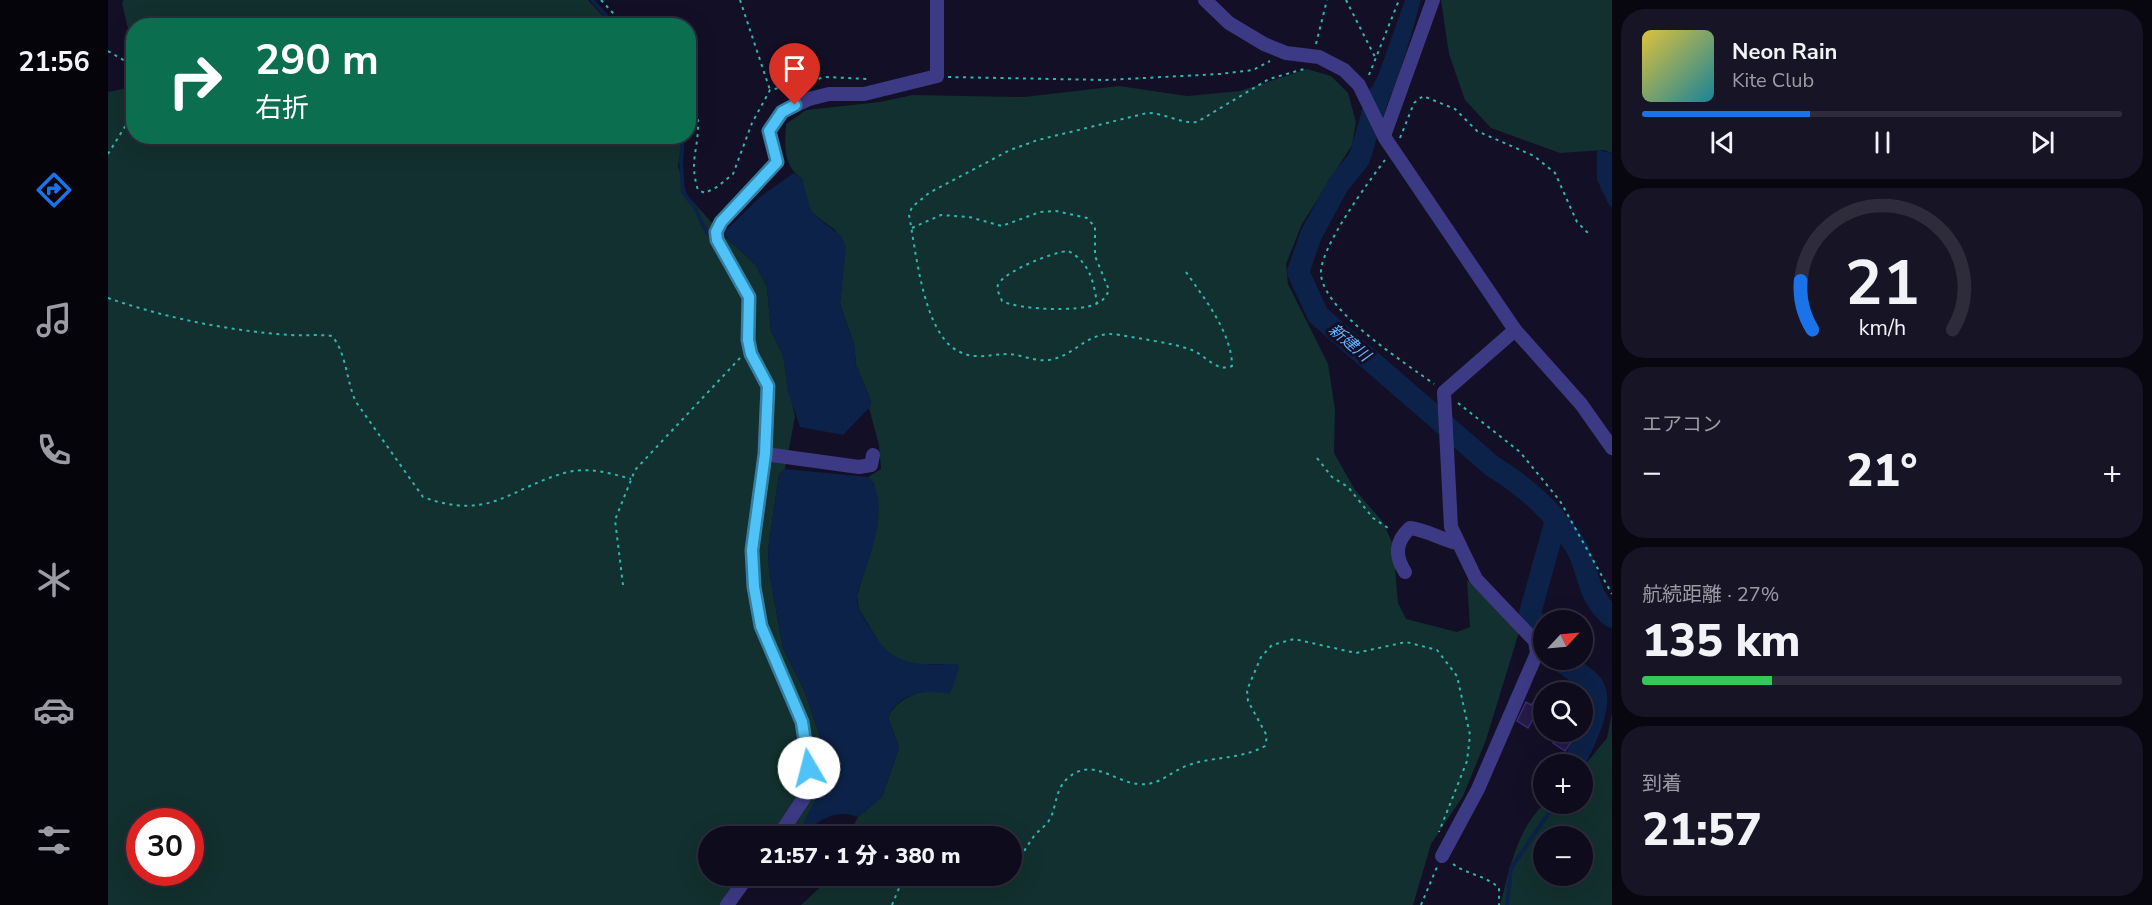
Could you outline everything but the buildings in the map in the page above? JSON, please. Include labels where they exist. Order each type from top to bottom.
[{"type":"street","points":[[785,826],[804,798],[809,768],[802,722],[761,626],[754,587],[752,550],[765,454],[768,386],[750,347],[749,297],[717,240],[716,232],[721,222],[777,162],[769,131],[782,112],[809,99],[829,94],[864,94],[937,76],[937,0]]},
{"type":"street","points":[[1205,0],[1229,23],[1264,44],[1286,53],[1311,56],[1327,61],[1344,70],[1359,85],[1394,152],[1515,330],[1581,404],[1612,448]]},
{"type":"street","points":[[1382,132],[1433,0]]},
{"type":"street","points":[[1442,856],[1478,789],[1537,653],[1535,641],[1476,579],[1457,543],[1451,527],[1444,440],[1444,392],[1515,330]]},
{"type":"street","points":[[765,454],[859,467],[871,465],[873,455]]},
{"type":"street","points":[[1405,572],[1400,565],[1397,549],[1401,536],[1410,528],[1425,530],[1440,539],[1457,543]]},
{"type":"street","points":[[727,905],[741,886]]},
{"type":"path","points":[[602,0],[618,18]]},
{"type":"path","points":[[696,113],[699,124],[692,171],[698,190],[705,193],[717,188],[733,174],[752,123],[770,90],[740,0]]},
{"type":"path","points":[[1311,56],[1327,0]]},
{"type":"path","points":[[1346,0],[1376,59]]},
{"type":"path","points":[[1359,85],[1370,74],[1399,0]]},
{"type":"path","points":[[108,51],[126,61]]},
{"type":"path","points":[[937,76],[1106,80],[1220,74],[1252,70],[1286,53]]},
{"type":"path","points":[[1186,272],[1206,300],[1223,333],[1232,355],[1232,366],[1219,367],[1193,351],[1104,333],[1048,360],[1012,354],[975,356],[959,352],[952,347],[936,325],[925,298],[909,215],[919,201],[1010,150],[1038,140],[1147,113],[1161,113],[1187,123],[1197,122],[1269,79],[1327,61]]},
{"type":"path","points":[[770,90],[826,76],[870,79]]},
{"type":"path","points":[[1394,152],[1414,103],[1423,96],[1455,109],[1477,132],[1534,156],[1555,173],[1577,222],[1589,234]]},
{"type":"path","points":[[108,154],[126,125]]},
{"type":"path","points":[[912,228],[941,215],[969,217],[1002,226],[1040,212],[1056,211],[1087,218],[1095,227],[1095,256],[1109,290],[1104,299],[1097,304],[1084,308],[1021,307],[1002,301],[997,290],[999,283],[1042,257],[1068,251],[1085,263],[1095,288],[1097,304]]},
{"type":"path","points":[[108,298],[175,318],[292,335],[315,333],[332,336],[341,346],[348,386],[356,402],[423,497],[438,503],[468,506],[495,503],[568,472],[589,470],[631,479]]},
{"type":"path","points":[[622,585],[615,520],[635,470],[750,347]]},
{"type":"path","points":[[1317,458],[1332,477],[1348,487],[1372,518],[1401,536]]},
{"type":"path","points":[[1022,855],[1050,818],[1059,789],[1078,771],[1096,770],[1126,781],[1149,784],[1160,781],[1186,766],[1235,757],[1265,746],[1267,736],[1248,701],[1247,690],[1261,657],[1272,645],[1294,639],[1356,653],[1406,642],[1437,651],[1457,676],[1470,735],[1467,761],[1437,841],[1442,856],[1467,874],[1489,879],[1499,888],[1498,905]]},
{"type":"path","points":[[1420,905],[1442,856]]},
{"type":"path","points":[[892,905],[900,886]]},
{"type":"green space","points":[[124,0],[588,0],[605,18],[126,18],[126,20],[122,3]]},
{"type":"green space","points":[[1441,0],[1612,0],[1612,153],[1604,150],[1560,153],[1491,128],[1465,100],[1449,54]]},
{"type":"green space","points":[[1307,69],[1331,76],[1348,93],[1356,122],[1352,145],[1302,224],[1286,264],[1288,284],[1328,364],[1335,409],[1334,453],[1355,490],[1383,522],[1393,545],[1398,603],[1406,619],[1457,632],[1470,627],[1467,580],[1519,632],[1486,740],[1463,796],[1431,844],[1413,905],[801,905],[822,886],[1022,886],[1022,826],[854,826],[858,817],[882,797],[899,747],[888,718],[893,709],[907,698],[952,682],[958,664],[912,664],[895,657],[883,649],[859,609],[857,596],[877,525],[874,484],[868,477],[881,469],[879,445],[869,408],[871,401],[856,365],[854,344],[840,304],[845,247],[835,230],[812,213],[807,204],[802,179],[791,167],[786,154],[786,124],[806,110],[880,102],[913,95],[1024,97],[1119,86],[1187,96],[1240,91]]},
{"type":"green space","points":[[126,88],[126,144],[682,144],[678,166],[687,195],[722,234],[755,264],[767,287],[771,331],[783,355],[795,417],[785,469],[779,474],[768,550],[769,571],[783,648],[805,692],[823,746],[821,790],[802,826],[698,826],[698,886],[748,886],[730,905],[108,905],[108,92]]},
{"type":"green space","points":[[1612,712],[1612,905],[1500,905],[1515,851],[1535,814],[1593,814],[1593,755],[1607,738]]},
{"type":"water","points":[[1405,0],[1421,0],[1395,86],[1372,135],[1361,111],[1379,73]]},
{"type":"water","points":[[1597,150],[1612,153],[1612,206],[1610,207],[1597,180]]},
{"type":"water","points":[[794,173],[802,179],[812,213],[841,236],[846,247],[840,304],[854,344],[856,365],[871,401],[869,408],[843,435],[800,427],[788,392],[783,355],[771,331],[767,287],[755,264],[722,234],[760,197]]},
{"type":"water","points":[[785,469],[868,477],[875,487],[879,510],[875,537],[858,593],[857,601],[860,611],[881,645],[900,659],[920,664],[958,664],[959,668],[950,694],[931,692],[905,698],[898,703],[888,718],[899,747],[882,797],[858,817],[834,815],[813,826],[802,826],[821,790],[823,746],[805,692],[783,648],[769,571],[768,550],[779,474]]},
{"type":"waterway","points":[[592,0],[608,18]]},
{"type":"waterway","name":"新建川","points":[[1378,96],[1359,159],[1338,185],[1311,235],[1298,272],[1318,315],[1492,466],[1516,482],[1548,511],[1575,545],[1592,591],[1603,609],[1612,617]]},
{"type":"waterway","points":[[682,144],[683,192],[695,208],[707,233],[713,234]]},
{"type":"waterway","points":[[1533,619],[1530,613],[1556,520]]},
{"type":"waterway","points":[[1574,670],[1593,686],[1596,694],[1594,715],[1578,754]]},
{"type":"waterway","points":[[1507,905],[1511,868],[1548,814]]},
{"type":"route","points":[[795,105],[782,112],[769,131],[777,162],[721,222],[716,232],[717,240],[749,297],[748,340],[751,354],[768,386],[765,454],[758,492],[752,550],[754,587],[761,626],[802,722],[809,768]]}]
